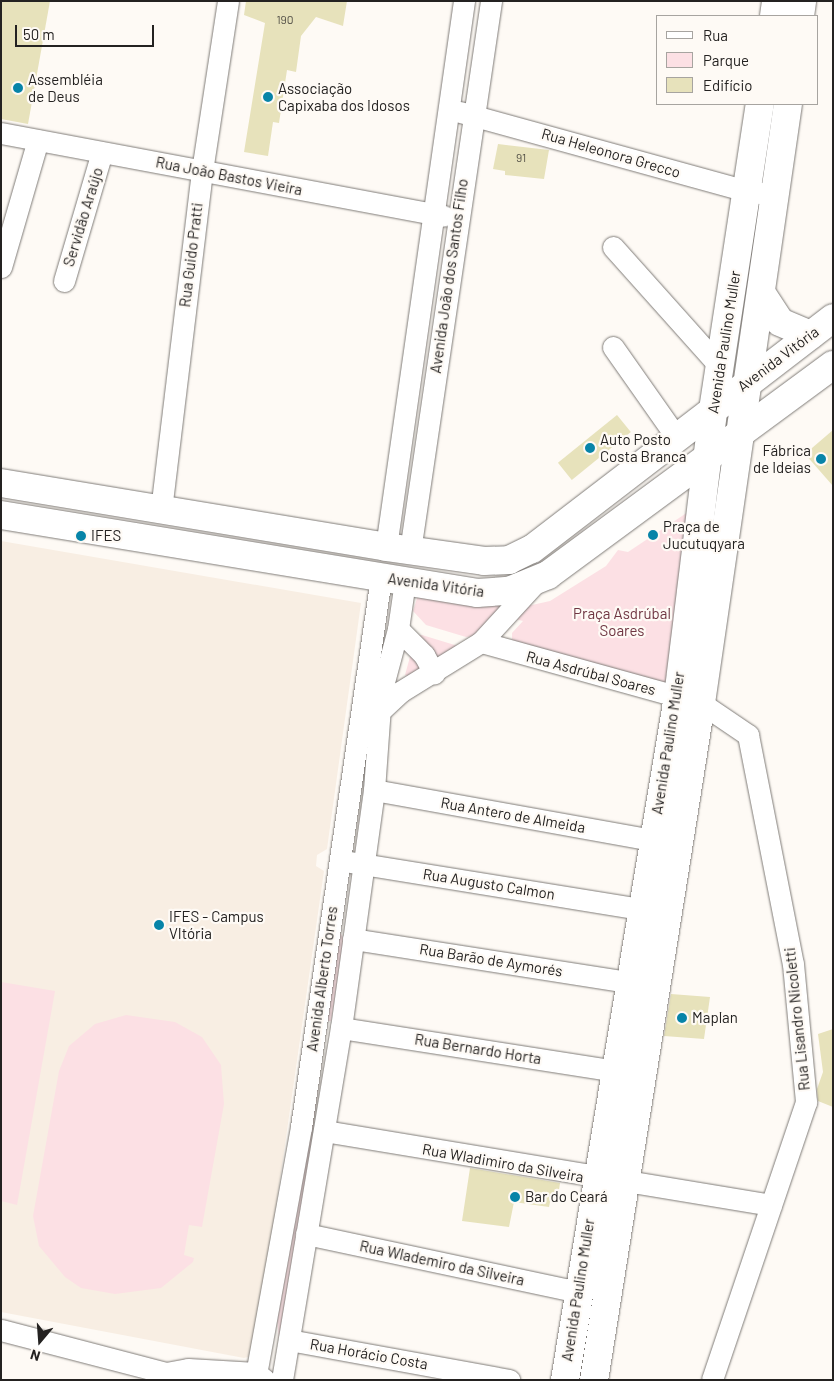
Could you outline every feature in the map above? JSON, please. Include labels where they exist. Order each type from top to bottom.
[{"type":"main road","points":[[774,15],[776,1]]},
{"type":"main road","points":[[800,15],[802,1]]},
{"type":"main road","name":"Avenida Paulino Muller","points":[[565,1380],[652,840],[689,700],[707,457],[760,105]]},
{"type":"main road","name":"Avenida Paulino Muller","points":[[594,1380],[624,1182],[689,700],[762,294],[788,105]]},
{"type":"main road","points":[[762,294],[780,322],[810,335]]},
{"type":"main road","name":"Avenida Vitória","points":[[1,483],[398,549],[496,562],[521,556],[833,318]]},
{"type":"main road","name":"Avenida Vitória","points":[[1,515],[393,579],[493,593],[537,582],[833,366]]},
{"type":"main road","points":[[393,579],[398,549]]},
{"type":"street","name":"Rua Guido Pratti","points":[[161,510],[202,171],[228,1]]},
{"type":"street","name":"Avenida João dos Santos Filho","points":[[398,549],[431,214],[464,1]]},
{"type":"street","name":"Avenida João dos Santos Filho","points":[[398,549],[456,218],[491,1]]},
{"type":"street","name":"Rua Heleonora Grecco","points":[[447,109],[473,114],[746,191],[776,195]]},
{"type":"street","name":"Rua João Bastos Vieira","points":[[1,133],[456,218]]},
{"type":"street","points":[[1,267],[38,140]]},
{"type":"street","name":"Servidão Araújo","points":[[64,281],[102,152]]},
{"type":"street","points":[[613,247],[721,368]]},
{"type":"street","points":[[613,347],[677,438]]},
{"type":"street","name":"Avenida Alberto Torres","points":[[258,1377],[301,1127],[338,862],[398,629],[393,579]]},
{"type":"street","name":"Avenida Alberto Torres","points":[[282,1380],[325,1131],[374,790],[393,579]]},
{"type":"street","points":[[382,694],[434,673],[481,642],[537,582]]},
{"type":"street","points":[[398,629],[424,655],[434,673]]},
{"type":"street","name":"Rua Asdrúbal Soares","points":[[481,642],[689,700]]},
{"type":"street","name":"Rua Lisandro Nicoletti","points":[[689,700],[748,735],[793,964],[806,1102],[712,1380]]},
{"type":"street","name":"Rua Antero de Almeida","points":[[374,790],[652,840]]},
{"type":"street","name":"Rua Augusto Calmon","points":[[338,862],[363,863],[641,908]]},
{"type":"street","name":"Rua Barão de Aymorés","points":[[353,939],[629,982]]},
{"type":"street","name":"Rua Bernardo Horta","points":[[341,1028],[614,1071]]},
{"type":"street","name":"Rua Wladimiro da Silveira","points":[[325,1131],[596,1179],[771,1205]]},
{"type":"street","name":"Rua Wlademiro da Silveira","points":[[306,1234],[578,1292]]},
{"type":"street","points":[[1,1330],[170,1377],[188,1368],[258,1377]]},
{"type":"street","name":"Rua Horácio Costa","points":[[289,1340],[509,1380]]},
{"type":"shaded area","name":"IFES - Campus VItória","points":[[1,541],[361,603],[327,849],[317,855],[316,866],[324,871],[255,1355],[244,1358],[1,1312]]},
{"type":"green space","name":"Praça Asdrúbal Soares","points":[[691,510],[667,682],[662,687],[512,641],[512,633],[523,621],[508,617],[479,636],[466,637],[426,625],[413,611],[419,592],[532,605],[550,601],[606,566],[618,550],[628,552]]},
{"type":"green space","points":[[416,635],[422,635],[458,646],[410,677],[405,675]]},
{"type":"green space","points":[[339,931],[344,939],[331,1021],[326,1021]]},
{"type":"green space","points":[[1,982],[55,991],[17,1205],[1,1201]]},
{"type":"green space","points":[[126,1015],[175,1022],[202,1037],[221,1065],[224,1104],[202,1227],[189,1225],[184,1255],[194,1258],[193,1262],[161,1288],[115,1294],[81,1288],[65,1277],[39,1246],[33,1216],[59,1071],[69,1046],[95,1024]]},
{"type":"green space","points":[[321,1062],[306,1185],[279,1339],[277,1319]]},
{"type":"building","name":"Assembléia de Deus","points":[[1,1],[50,1],[28,124],[1,119]]},
{"type":"building","points":[[246,1],[347,1],[343,26],[316,17],[301,36],[296,72],[287,70],[279,123],[273,122],[268,156],[244,152],[265,23],[244,15]]},
{"type":"building","points":[[498,144],[549,150],[544,179],[505,175],[505,171],[493,169]]},
{"type":"building","name":"Auto Posto Costa Branca","points":[[617,415],[631,432],[572,480],[558,463]]},
{"type":"building","name":"Fábrica de Ideias","points":[[833,430],[833,486],[805,454]]},
{"type":"building","name":"Maplan","points":[[671,994],[710,997],[704,1039],[664,1036]]},
{"type":"building","points":[[833,1029],[833,1107],[818,1101],[817,1089],[823,1072],[818,1034]]},
{"type":"building","name":"Bar do Ceará","points":[[470,1168],[560,1183],[557,1203],[550,1202],[549,1207],[514,1202],[509,1227],[462,1221]]},
{"type":"place","name":"Assembléia de Deus","points":[[18,88]]},
{"type":"place","name":"Associação Capixaba dos Idosos","points":[[268,97]]},
{"type":"place","name":"Auto Posto Costa Branca","points":[[590,448]]},
{"type":"place","name":"Fábrica de Ideias","points":[[821,459]]},
{"type":"place","name":"Praça de Jucutuqyara","points":[[653,535]]},
{"type":"place","name":"IFES","points":[[81,536]]},
{"type":"place","name":"IFES - Campus VItória","points":[[159,925]]},
{"type":"place","name":"Maplan","points":[[682,1018]]},
{"type":"place","name":"Bar do Ceará","points":[[515,1197]]}]
